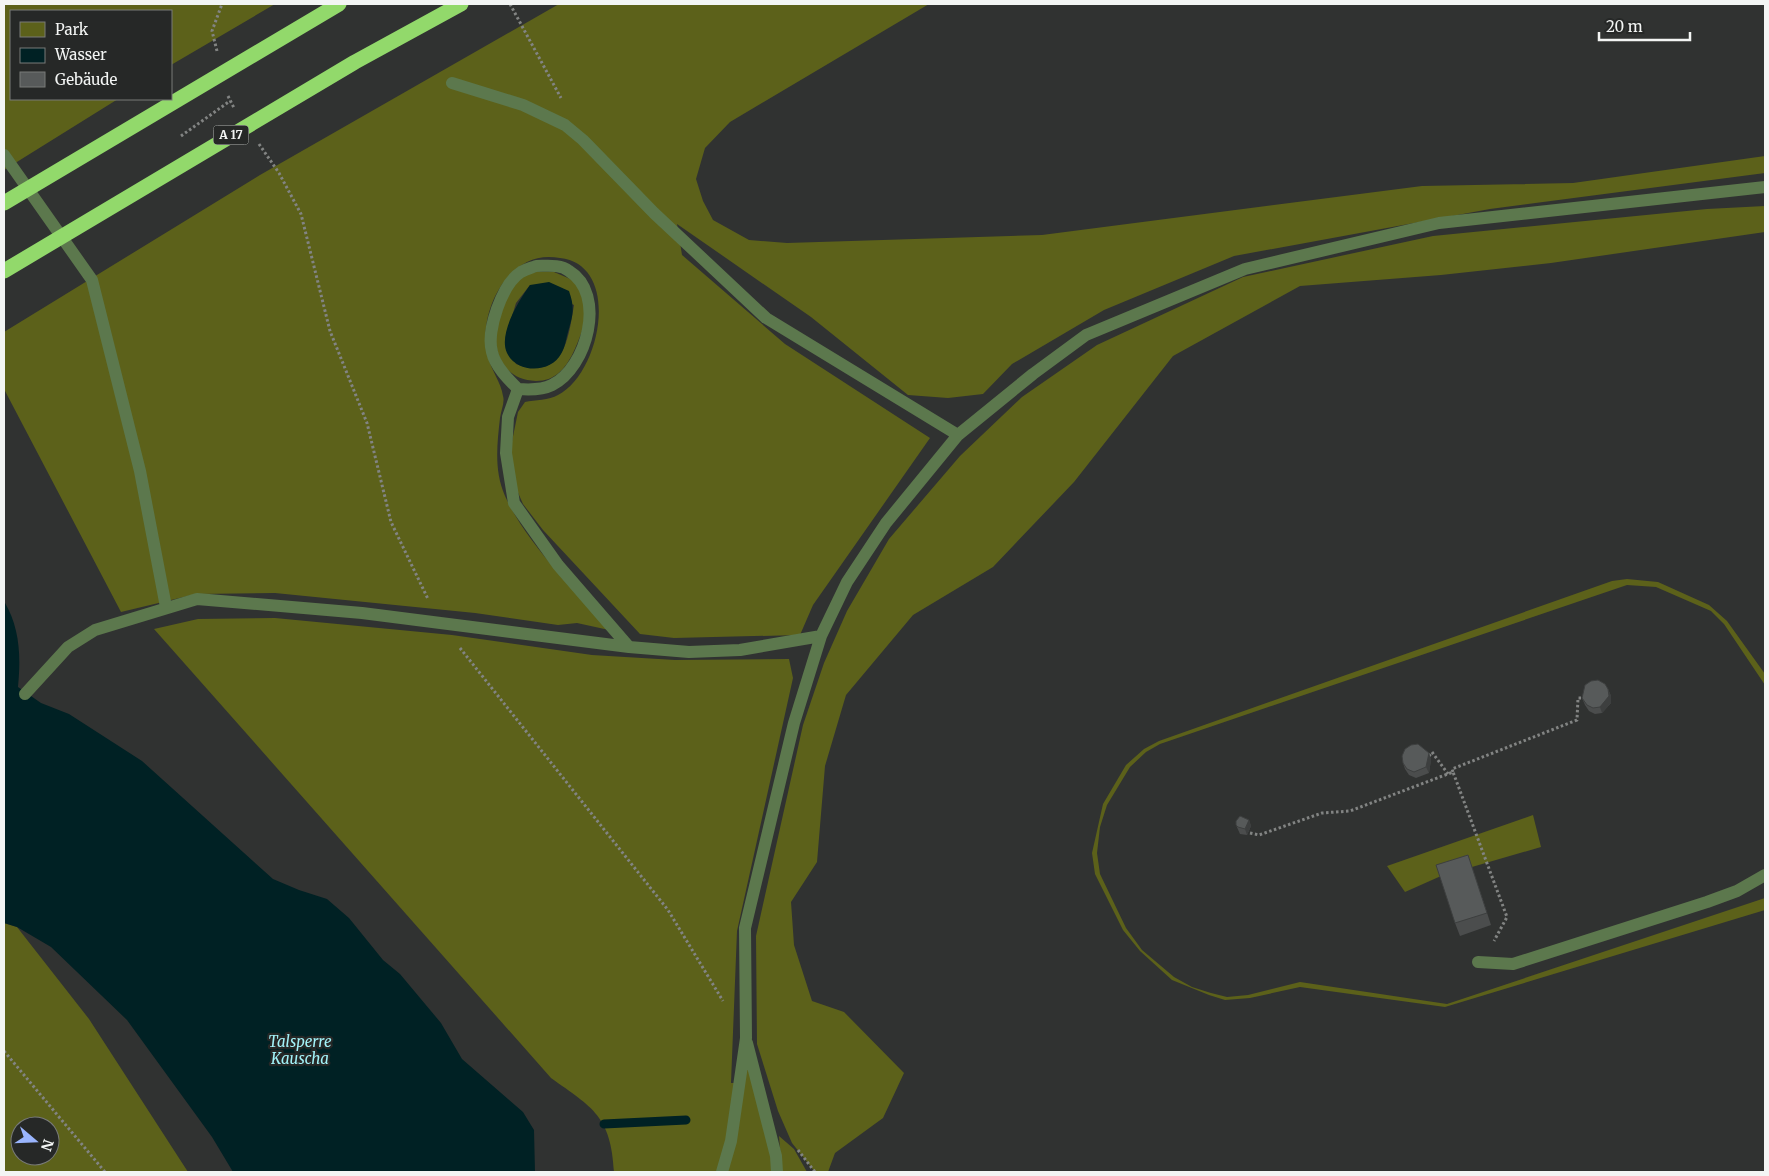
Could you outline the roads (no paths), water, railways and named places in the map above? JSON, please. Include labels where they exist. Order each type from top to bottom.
[{"type":"highway","points":[[4,203],[339,4]]},
{"type":"highway","name":"A 17","points":[[4,271],[338,72],[461,4]]},
{"type":"lane","points":[[452,83],[522,105],[565,125],[583,140],[654,214],[766,318],[958,435]]},
{"type":"lane","points":[[4,156],[92,280],[140,471],[166,607]]},
{"type":"lane","points":[[722,1172],[731,1141],[746,1038],[745,928],[794,723],[821,636],[847,582],[886,523],[958,435],[1032,374],[1086,335],[1245,269],[1440,223],[1765,187]]},
{"type":"lane","points":[[536,266],[556,266],[569,270],[581,281],[589,296],[587,333],[577,358],[567,375],[552,385],[535,390],[518,389],[505,376],[492,353],[490,337],[500,303],[508,286],[520,272],[536,266]]},
{"type":"lane","points":[[518,389],[508,417],[506,453],[514,503],[558,564],[630,647]]},
{"type":"lane","points":[[25,694],[68,647],[95,630],[166,607],[197,600],[332,610],[630,647],[689,652],[740,650],[821,636]]},
{"type":"lane","points":[[1478,962],[1513,964],[1737,891],[1765,875]]},
{"type":"lane","points":[[746,1038],[776,1156],[777,1172]]},
{"type":"water","points":[[549,282],[569,291],[571,297],[572,316],[564,349],[550,365],[542,368],[526,368],[518,365],[507,353],[505,336],[507,327],[520,299],[530,285]]},
{"type":"water","name":"Talsperre Kauscha","points":[[4,601],[13,621],[18,642],[18,687],[41,703],[69,714],[142,761],[273,879],[327,899],[349,918],[383,960],[400,974],[441,1023],[462,1059],[523,1112],[534,1130],[535,1172],[233,1172],[212,1137],[127,1020],[51,947],[17,927],[4,923]]},
{"type":"waterway","points":[[604,1124],[686,1120]]}]
